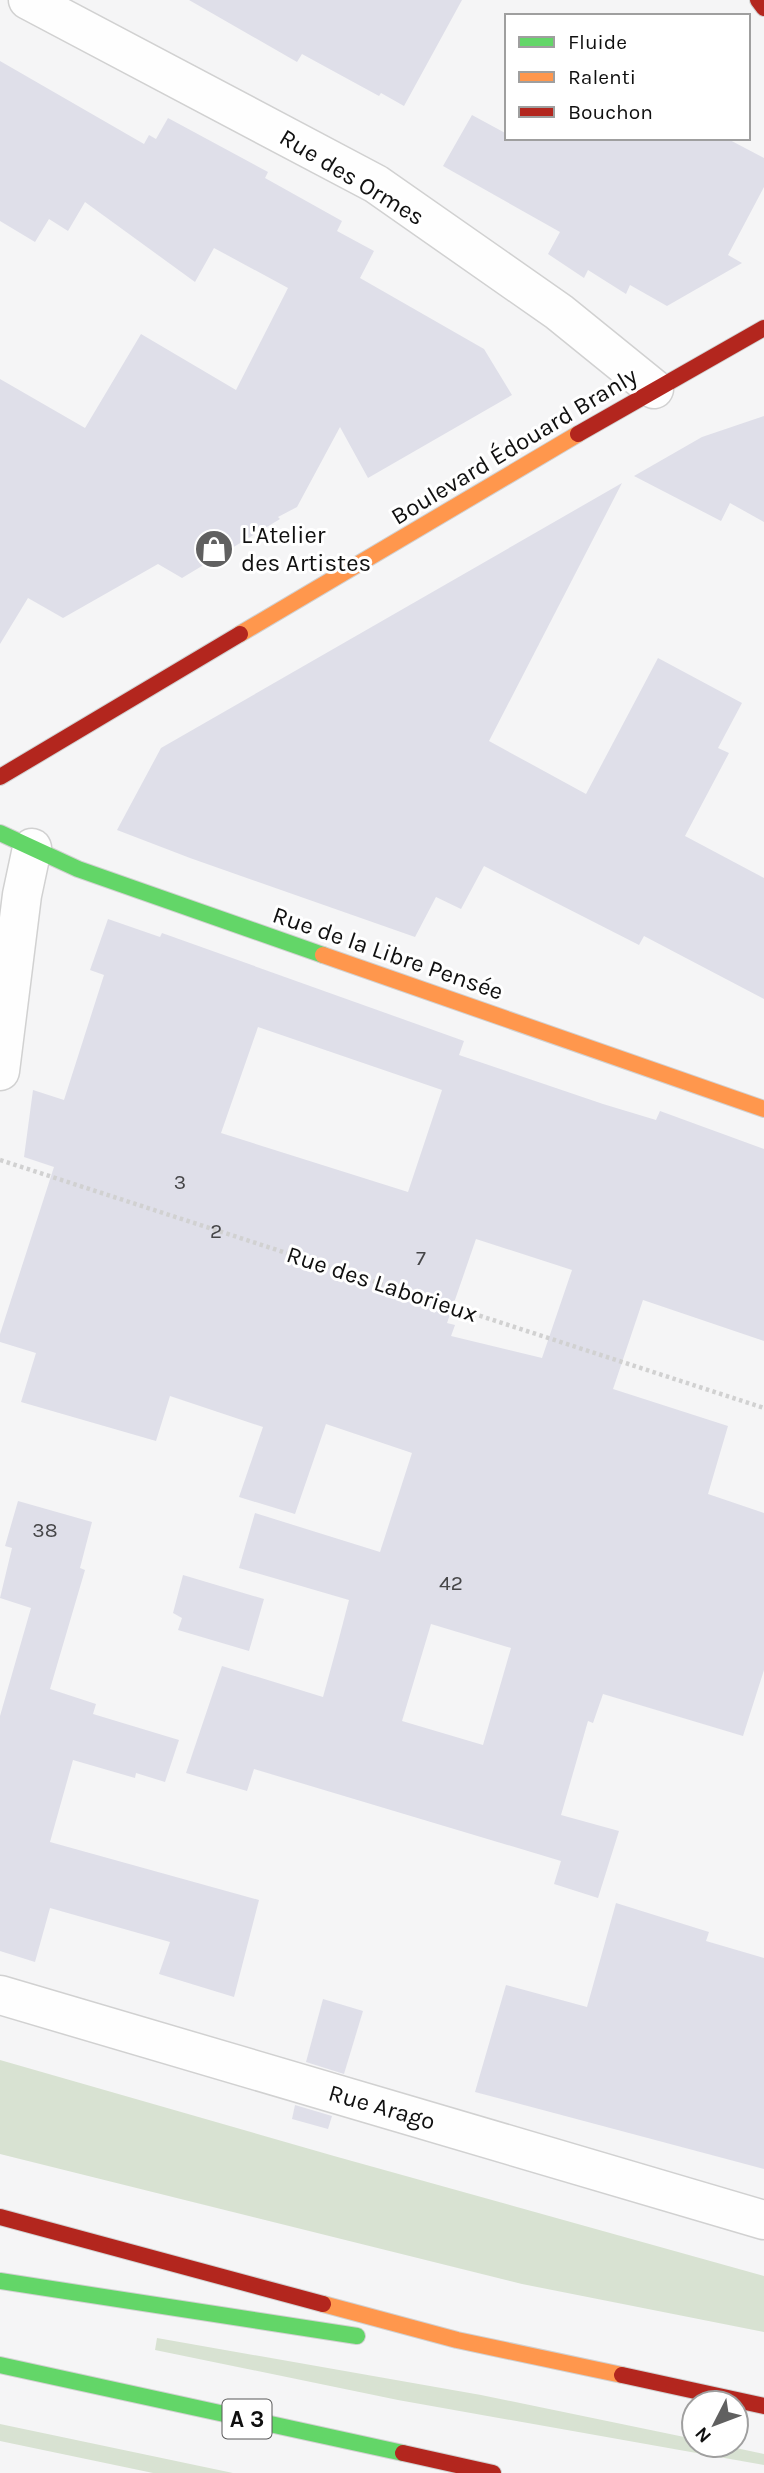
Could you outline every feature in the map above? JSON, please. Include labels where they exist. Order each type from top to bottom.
[{"type":"main road","points":[[758,0],[764,8]]},
{"type":"main road","name":"Boulevard Édouard Branly","points":[[0,777],[654,389],[764,328]]},
{"type":"main road","name":"Rue de la Libre Pensée","points":[[16,840],[78,869],[764,1109]]},
{"type":"main road","points":[[0,2217],[457,2340],[764,2406]]},
{"type":"main road","points":[[0,2281],[376,2338]]},
{"type":"main road","points":[[403,2340],[457,2340]]},
{"type":"main road","name":"A 3","points":[[0,2365],[493,2473]]},
{"type":"street","name":"Rue des Ormes","points":[[28,0],[376,184],[559,312],[654,389]]},
{"type":"street","points":[[0,1071],[22,895],[16,840]]},
{"type":"street","name":"Rue Arago","points":[[0,1996],[764,2220]]},
{"type":"path","name":"Rue des Laborieux","points":[[0,1160],[764,1408]]},
{"type":"green space","points":[[0,2060],[764,2276],[764,2332],[522,2284],[0,2154]]},
{"type":"green space","points":[[157,2338],[481,2395],[680,2436],[680,2450],[398,2400],[155,2350]]},
{"type":"green space","points":[[0,2424],[233,2473],[153,2473],[0,2441]]},
{"type":"green space","points":[[750,2451],[764,2454],[764,2465],[730,2459],[750,2459]]},
{"type":"building","points":[[189,0],[462,0],[404,106],[381,93],[379,96],[302,54],[297,62]]},
{"type":"building","points":[[0,61],[144,144],[149,135],[156,139],[168,118],[268,172],[265,178],[342,221],[337,231],[374,251],[360,278],[484,349],[512,395],[368,478],[340,427],[297,507],[278,517],[280,519],[182,578],[158,564],[63,618],[28,598],[0,644],[0,379],[85,428],[141,334],[236,390],[288,288],[214,248],[195,282],[85,202],[68,231],[49,219],[35,242],[0,221]]},
{"type":"building","points":[[472,115],[505,133],[505,140],[730,140],[764,158],[764,187],[728,255],[742,263],[667,306],[630,285],[626,294],[588,270],[584,278],[548,254],[560,232],[443,166]]},
{"type":"building","points":[[764,416],[764,522],[730,503],[721,521],[634,476],[702,437]]},
{"type":"building","points":[[622,483],[489,741],[586,794],[658,658],[742,703],[718,748],[729,753],[685,836],[764,878],[764,999],[644,936],[639,945],[484,866],[461,909],[436,897],[415,937],[117,830],[161,748]]},
{"type":"building","points":[[108,919],[160,937],[162,933],[464,1041],[459,1055],[656,1120],[660,1111],[764,1149],[764,1341],[643,1300],[613,1389],[728,1426],[708,1494],[764,1513],[764,1670],[743,1736],[603,1694],[593,1723],[588,1721],[561,1815],[619,1831],[598,1898],[554,1884],[561,1861],[254,1769],[247,1791],[186,1773],[222,1666],[323,1697],[337,1646],[349,1600],[239,1568],[255,1513],[380,1552],[412,1453],[326,1424],[295,1514],[239,1497],[263,1427],[170,1396],[156,1441],[21,1402],[36,1353],[0,1342],[0,1334],[54,1167],[24,1157],[33,1090],[64,1100],[104,975],[90,970]],"holes":[[[258,1027],[442,1090],[408,1192],[221,1133]],[[476,1239],[572,1270],[542,1358],[451,1336],[455,1325],[447,1323]],[[431,1624],[511,1648],[483,1745],[402,1721]]]},
{"type":"building","points":[[18,1501],[92,1522],[80,1568],[85,1570],[50,1689],[96,1704],[93,1714],[179,1740],[165,1782],[136,1773],[135,1778],[73,1760],[50,1842],[259,1900],[234,1997],[159,1974],[170,1942],[50,1908],[35,1962],[0,1951],[0,1716],[31,1608],[0,1598],[12,1548],[5,1546]]},
{"type":"building","points":[[183,1575],[264,1599],[249,1651],[178,1630],[182,1618],[173,1613]]},
{"type":"building","points":[[616,1903],[709,1932],[706,1941],[764,1958],[764,2169],[475,2092],[506,1985],[587,2007]]},
{"type":"building","points":[[323,1999],[363,2011],[344,2074],[306,2062]]},
{"type":"building","points":[[295,2105],[332,2116],[328,2129],[292,2119]]},
{"type":"traffic: fast","points":[[0,833],[78,869],[323,955]]},
{"type":"traffic: fast","points":[[0,2281],[357,2336]]},
{"type":"traffic: fast","points":[[0,2365],[403,2453]]},
{"type":"traffic: slow","points":[[240,634],[578,434]]},
{"type":"traffic: slow","points":[[323,955],[764,1109]]},
{"type":"traffic: slow","points":[[323,2304],[457,2340],[622,2375]]},
{"type":"traffic: jam","points":[[758,0],[764,8]]},
{"type":"traffic: jam","points":[[578,434],[764,328]]},
{"type":"traffic: jam","points":[[0,777],[240,634]]},
{"type":"traffic: jam","points":[[0,2217],[323,2304]]},
{"type":"traffic: jam","points":[[622,2375],[764,2406]]},
{"type":"traffic: jam","points":[[403,2453],[493,2473]]},
{"type":"place","name":"L'Atelier des Artistes","points":[[214,549]]}]
